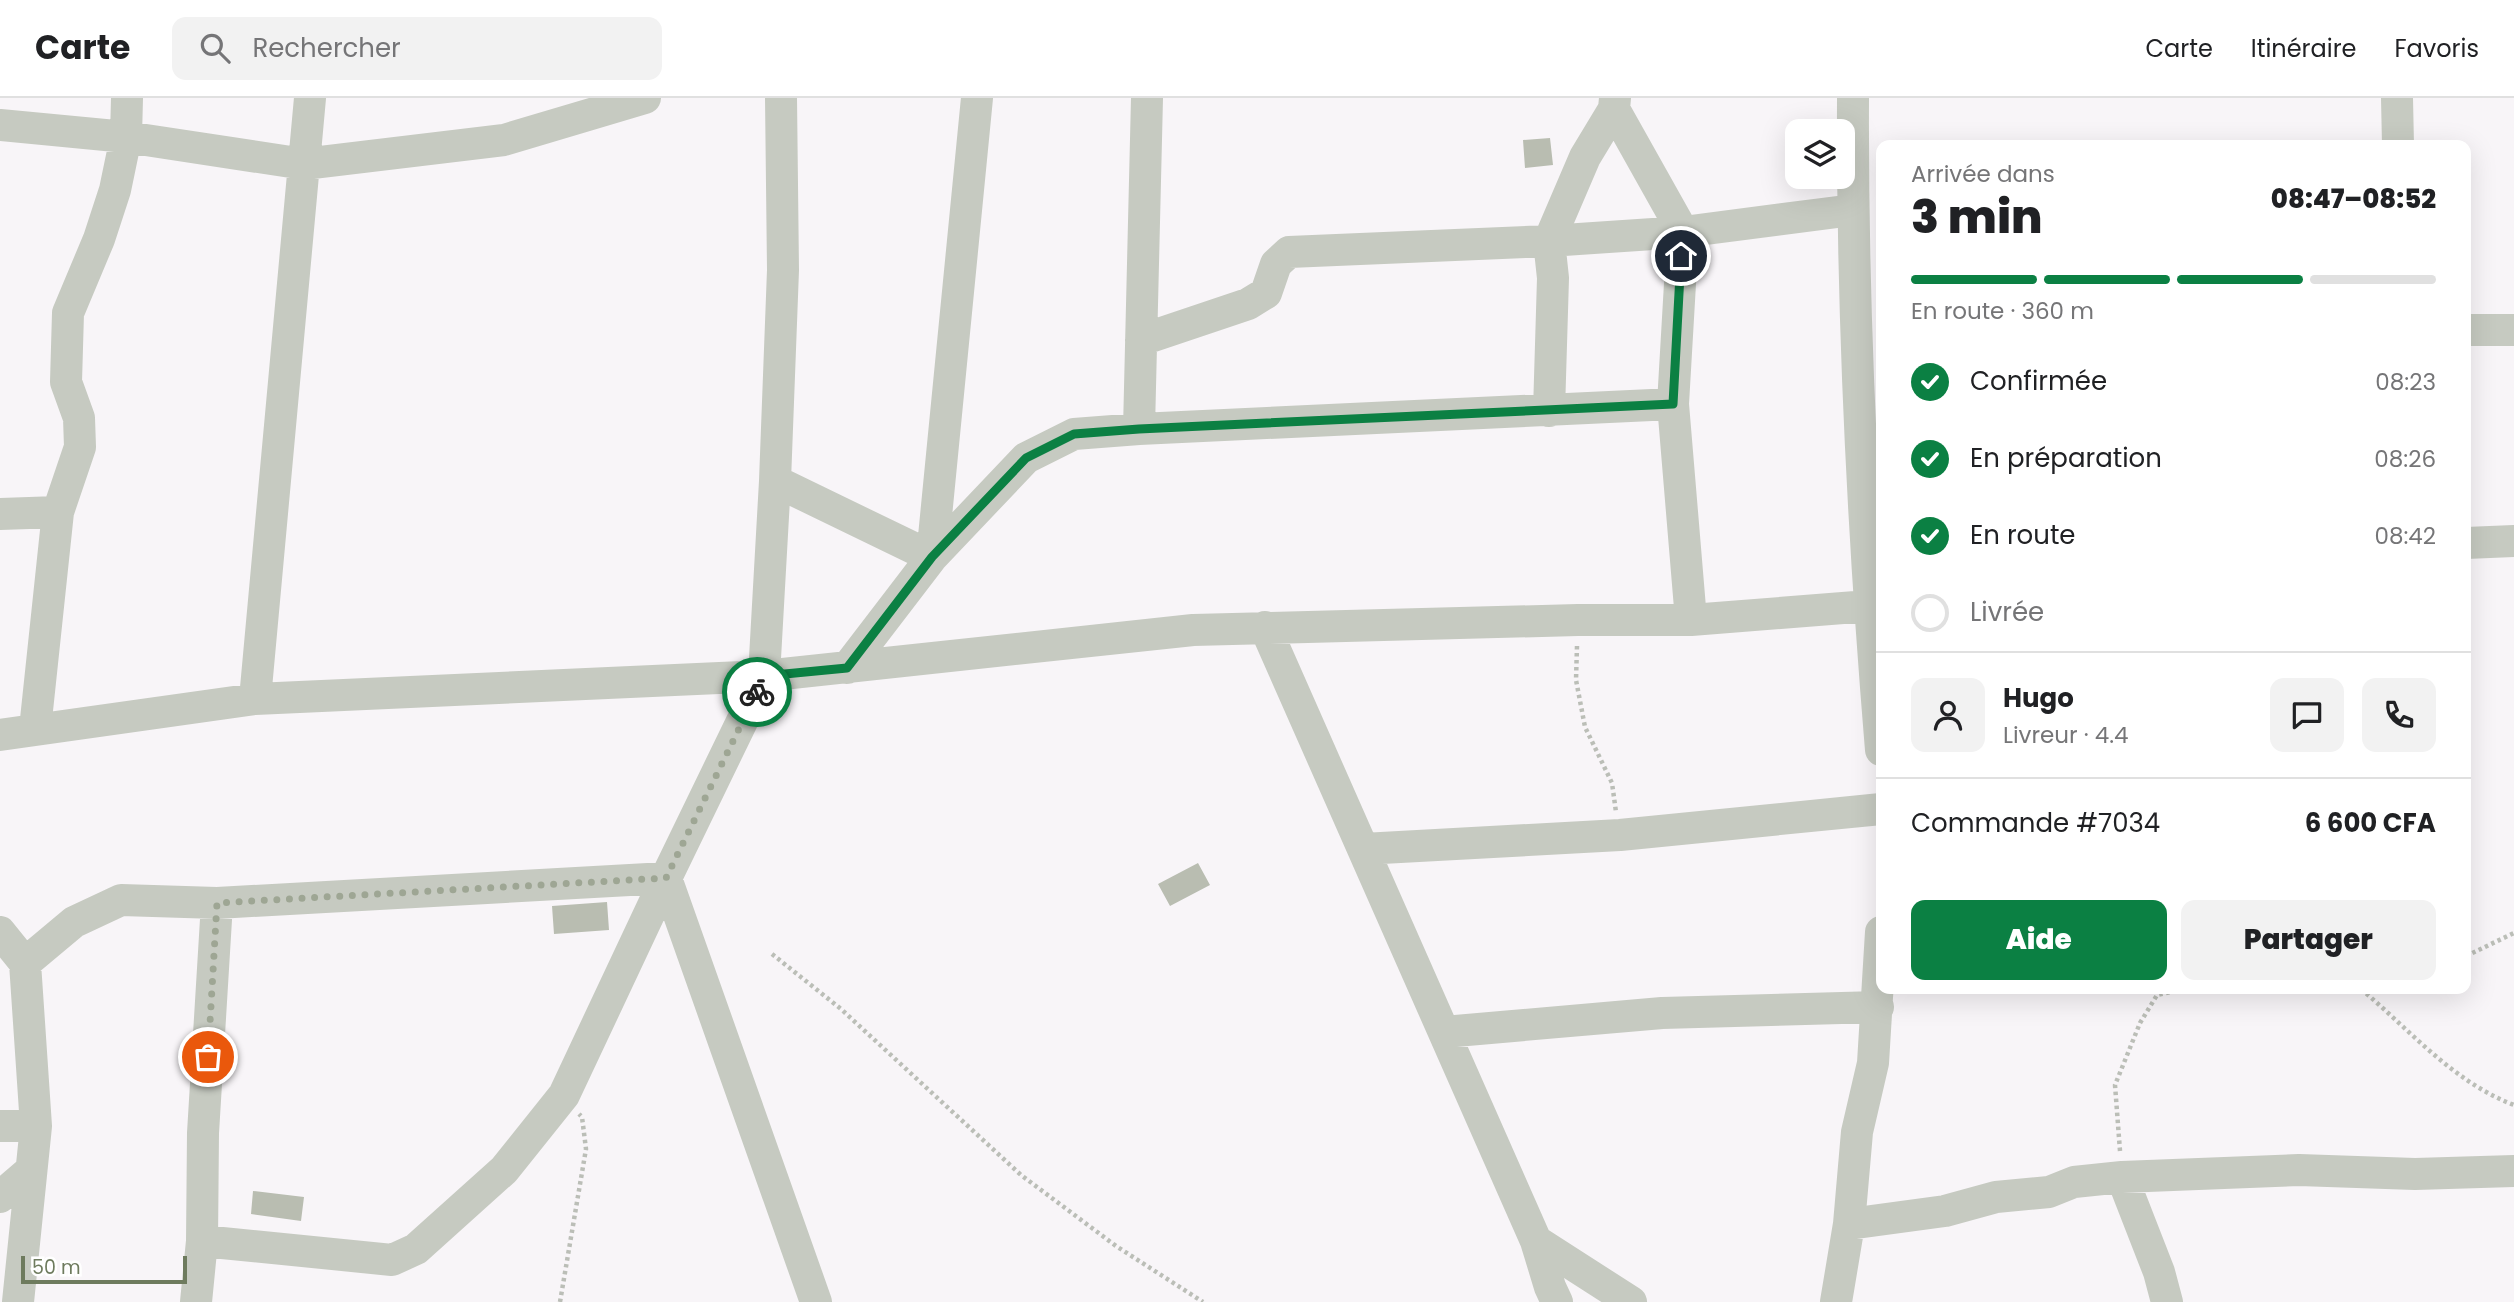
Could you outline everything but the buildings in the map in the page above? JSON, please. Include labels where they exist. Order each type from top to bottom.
[{"type":"street","points":[[35,729],[58,512],[80,447],[79,418],[66,382],[68,313],[115,190],[126,137],[127,98]]},
{"type":"street","points":[[255,699],[310,98]]},
{"type":"street","points":[[0,125],[126,137],[304,164],[505,140],[645,98]]},
{"type":"street","points":[[202,1241],[392,1260],[416,1249],[504,1170],[564,1095],[764,676],[783,270],[781,98]]},
{"type":"street","points":[[932,557],[977,98]]},
{"type":"street","points":[[1139,429],[1147,98]]},
{"type":"street","points":[[1853,98],[1853,210],[1876,630]]},
{"type":"street","points":[[2397,98],[2398,140]]},
{"type":"street","points":[[1615,103],[1683,232],[1673,404],[1691,620]]},
{"type":"street","points":[[1549,411],[1553,278],[1549,241],[1585,157],[1615,103]]},
{"type":"street","points":[[1141,340],[1248,304],[1266,293],[1276,264],[1289,252],[1549,241],[1683,232],[1853,210]]},
{"type":"street","points":[[2471,330],[2514,330]]},
{"type":"street","points":[[847,668],[932,557],[1026,458],[1074,434],[1673,404]]},
{"type":"street","points":[[775,481],[932,557]]},
{"type":"street","points":[[0,514],[58,512]]},
{"type":"street","points":[[2471,543],[2514,541]]},
{"type":"street","points":[[0,735],[255,699],[764,676],[1194,630],[1578,620],[1691,620],[1875,606]]},
{"type":"street","points":[[1265,627],[1536,1241],[1557,1302]]},
{"type":"street","points":[[1363,849],[1620,835],[1876,809]]},
{"type":"street","points":[[25,963],[74,922],[121,900],[217,903],[666,878]]},
{"type":"street","points":[[666,878],[816,1302]]},
{"type":"street","points":[[196,1302],[202,1241],[203,1133],[217,903]]},
{"type":"street","points":[[0,932],[25,963],[37,1126],[30,1171],[18,1302]]},
{"type":"street","points":[[1836,1302],[1849,1224],[1857,1132],[1873,1063],[1879,994]]},
{"type":"street","points":[[1444,1032],[1661,1013],[1878,1007]]},
{"type":"street","points":[[0,1126],[37,1126]]},
{"type":"street","points":[[1849,1224],[1945,1211],[1996,1197],[2049,1192],[2074,1182],[2122,1177],[2299,1170],[2415,1174],[2514,1171]]},
{"type":"street","points":[[0,1197],[30,1171]]},
{"type":"street","points":[[2122,1177],[2168,1302]]},
{"type":"street","points":[[1536,1241],[1631,1302]]},
{"type":"path","points":[[1578,620],[1576,680],[1585,727],[1612,783],[1620,835]]},
{"type":"path","points":[[2471,954],[2514,933]]},
{"type":"path","points":[[772,954],[841,1009],[1021,1175],[1116,1246],[1203,1302]]},
{"type":"path","points":[[2122,1177],[2115,1085],[2140,1023],[2156,994]]},
{"type":"path","points":[[2367,994],[2462,1079],[2491,1097],[2514,1105]]},
{"type":"path","points":[[561,1302],[586,1149],[582,1117],[564,1095]]},
{"type":"way so far","points":[[208,1057],[217,903],[666,878],[757,692]]},
{"type":"route","points":[[757,692],[764,676],[847,668],[932,557],[1026,458],[1074,434],[1673,404],[1681,256]]}]
